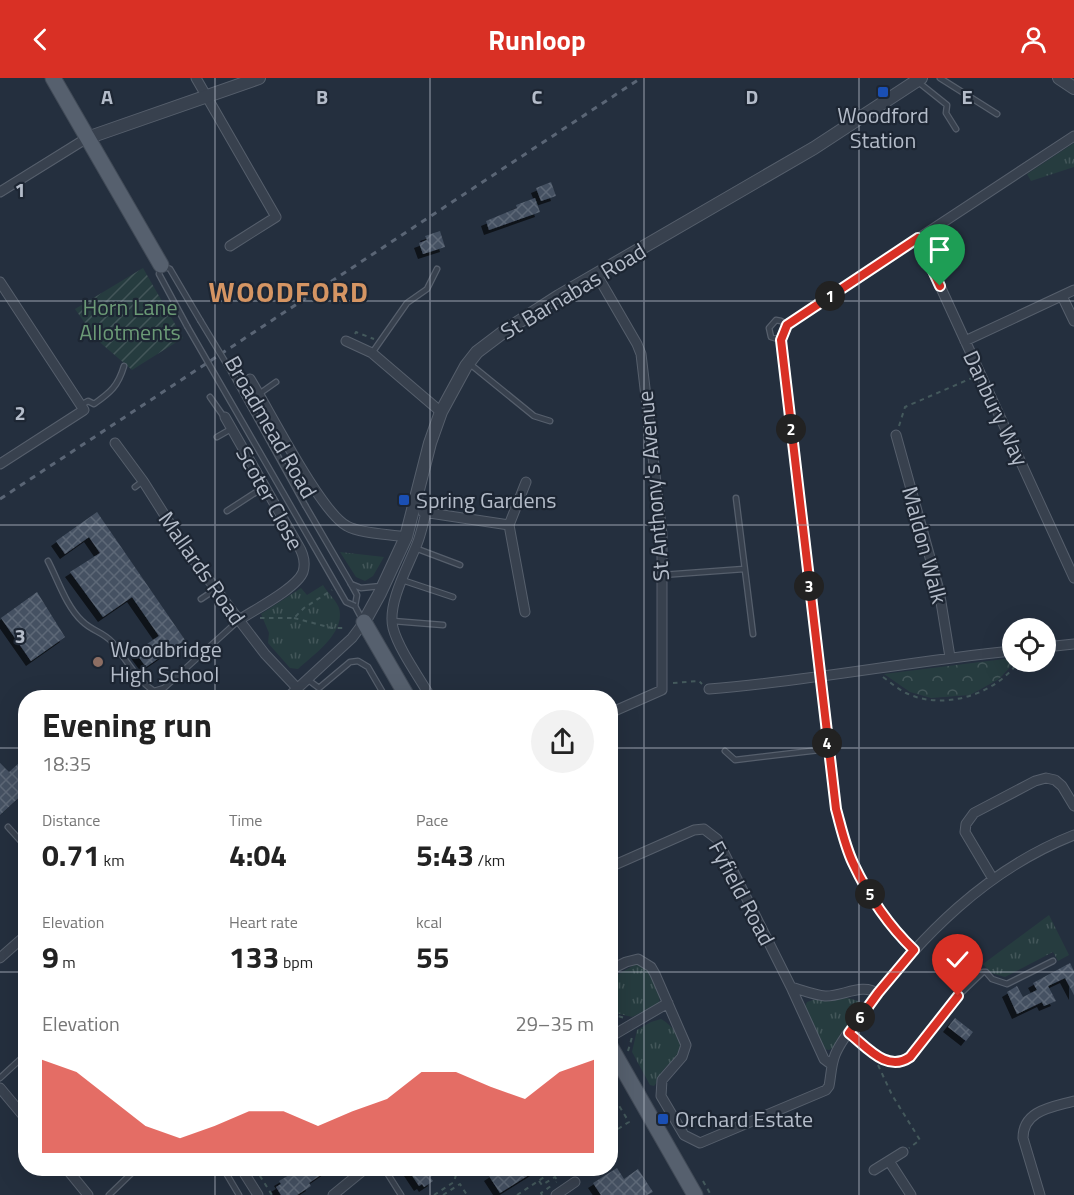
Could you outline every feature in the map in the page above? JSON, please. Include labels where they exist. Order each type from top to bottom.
[{"type":"main road","name":"Broadmead Road","points":[[53,78],[161,265]]},
{"type":"main road","name":"Broadmead Road","points":[[364,622],[403,690]]},
{"type":"main road","points":[[618,1060],[695,1195]]},
{"type":"street","points":[[196,78],[276,217],[230,246]]},
{"type":"street","points":[[0,192],[87,138],[259,78]]},
{"type":"street","points":[[1059,78],[1074,88]]},
{"type":"street","name":"St Barnabas Road","points":[[364,622],[420,512],[430,442],[441,412],[468,363],[477,352],[506,330],[560,296],[814,148],[919,80]]},
{"type":"street","points":[[914,950],[873,900],[852,861],[836,809],[819,675],[784,332],[918,238],[1074,136]]},
{"type":"street","name":"Danbury Way","points":[[918,238],[1074,578]]},
{"type":"street","name":"St Anthony's Avenue","points":[[597,275],[641,354],[662,534],[662,683]]},
{"type":"street","points":[[0,282],[82,408],[2,460]]},
{"type":"street","points":[[965,341],[1074,290]]},
{"type":"street","points":[[1062,296],[1074,321]]},
{"type":"street","points":[[349,342],[372,353],[441,412]]},
{"type":"street","points":[[250,379],[305,474],[339,521],[351,528],[406,537]]},
{"type":"street","name":"Scoter Close","points":[[225,417],[303,553],[304,570],[297,581],[242,618]]},
{"type":"street","name":"Maldon Walk","points":[[896,435],[939,590],[950,657]]},
{"type":"street","name":"Mallards Road","points":[[115,443],[165,522],[216,589],[242,618],[265,654],[297,688]]},
{"type":"street","points":[[525,612],[509,525],[526,482]]},
{"type":"street","points":[[426,690],[400,644],[393,628],[392,612],[415,548],[420,512],[509,525]]},
{"type":"street","points":[[297,688],[352,638],[364,622]]},
{"type":"street","points":[[1056,646],[1074,644]]},
{"type":"street","points":[[709,689],[760,685],[950,657],[1002,652]]},
{"type":"street","points":[[618,709],[662,690],[662,683]]},
{"type":"street","points":[[993,879],[965,832],[966,824],[974,813],[1035,781],[1046,778],[1055,780],[1062,786],[1074,806]]},
{"type":"street","name":"Fyfield Road","points":[[618,863],[694,830],[704,829],[717,839],[792,987],[824,1059],[832,1065]]},
{"type":"street","points":[[618,966],[638,959],[651,967],[668,1003],[686,1045],[682,1058],[662,1080],[661,1096],[684,1135],[700,1143],[817,1096],[826,1090],[829,1086],[836,1052],[878,993],[936,926],[993,879],[1041,850],[1074,835]]},
{"type":"street","points":[[0,958],[18,943]]},
{"type":"street","points":[[792,987],[827,996],[864,989],[878,993]]},
{"type":"street","points":[[618,1032],[668,1003]]},
{"type":"street","points":[[0,1088],[18,1109]]},
{"type":"street","points":[[1040,1195],[1023,1138],[1023,1128],[1031,1116],[1074,1101]]},
{"type":"street","points":[[874,1170],[903,1152]]},
{"type":"street","points":[[889,1161],[911,1195]]},
{"type":"street","points":[[73,1176],[88,1195]]},
{"type":"street","points":[[246,1176],[258,1195]]},
{"type":"street","points":[[333,1195],[356,1176]]},
{"type":"street","points":[[556,1195],[575,1182]]},
{"type":"lane","points":[[940,78],[997,114]]},
{"type":"lane","points":[[919,80],[947,105],[946,113],[956,129]]},
{"type":"lane","name":"Broadmead Road","points":[[355,606],[357,595],[351,584],[170,268],[161,265],[159,274],[187,326],[346,602],[355,606],[364,622]]},
{"type":"lane","points":[[372,353],[407,303],[427,289],[437,269]]},
{"type":"lane","points":[[468,363],[534,416],[550,421]]},
{"type":"lane","points":[[82,408],[88,401],[94,404],[111,392],[120,380],[124,366]]},
{"type":"lane","points":[[259,394],[276,382]]},
{"type":"lane","points":[[210,397],[225,417]]},
{"type":"lane","points":[[218,437],[231,429]]},
{"type":"lane","points":[[227,511],[264,487]]},
{"type":"lane","points":[[736,498],[753,634]]},
{"type":"lane","points":[[415,548],[460,565]]},
{"type":"lane","points":[[48,561],[80,619],[90,628],[104,633],[144,684],[153,690]]},
{"type":"lane","points":[[662,575],[744,569]]},
{"type":"lane","points":[[402,580],[453,597]]},
{"type":"lane","points":[[351,584],[365,588],[384,585]]},
{"type":"lane","points":[[201,599],[216,589]]},
{"type":"lane","points":[[157,690],[164,688],[242,618]]},
{"type":"lane","points":[[393,621],[443,625]]},
{"type":"lane","points":[[307,679],[319,688],[350,662],[358,661],[368,667],[381,690]]},
{"type":"lane","points":[[725,752],[735,760],[828,750]]},
{"type":"lane","points":[[8,826],[18,838]]},
{"type":"lane","points":[[849,1033],[890,1063],[901,1063],[910,1057],[958,996],[983,972],[986,972],[992,979],[1007,984],[1053,961]]},
{"type":"lane","points":[[0,1078],[18,1061]]},
{"type":"lane","points":[[109,1195],[129,1176]]},
{"type":"lane","points":[[228,1176],[239,1195]]},
{"type":"lane","points":[[389,1176],[401,1195]]},
{"type":"path","points":[[349,342],[356,332],[379,341]]},
{"type":"path","points":[[896,435],[905,407],[980,374]]},
{"type":"path","points":[[294,618],[303,608],[328,592]]},
{"type":"path","points":[[242,618],[294,618],[332,628],[343,628]]},
{"type":"path","points":[[876,669],[880,675],[908,694],[931,700],[978,694],[1000,681],[1009,672]]},
{"type":"path","points":[[662,683],[699,681],[709,689]]},
{"type":"path","points":[[875,1053],[879,1069],[892,1095],[920,1140],[903,1152]]},
{"type":"path","points":[[618,1104],[629,1122],[618,1129]]},
{"type":"path","points":[[260,1176],[273,1195]]},
{"type":"path","points":[[434,1195],[454,1182],[456,1176]]},
{"type":"path","points":[[517,1195],[546,1176]]},
{"type":"path","points":[[539,1181],[542,1185],[555,1177],[558,1181],[541,1193],[542,1195]]},
{"type":"path","points":[[443,1195],[460,1184],[468,1195]]},
{"type":"green space","points":[[1074,143],[1074,167],[1031,181],[1027,174]]},
{"type":"green space","name":"Horn Lane Allotments","points":[[143,268],[183,338],[132,370],[96,339],[75,309]]},
{"type":"green space","points":[[340,552],[384,557],[373,576],[365,581],[356,577]]},
{"type":"green space","points":[[323,585],[339,608],[338,626],[327,643],[312,657],[298,669],[290,668],[268,643],[269,633],[261,614],[301,588],[307,595]]},
{"type":"green space","points":[[1002,659],[1002,672],[1006,672],[999,679],[970,695],[931,698],[910,692],[884,674]]},
{"type":"green space","points":[[1049,915],[1069,955],[1058,961],[1053,952],[1005,977],[991,973],[983,964]]},
{"type":"green space","points":[[636,964],[644,965],[659,992],[657,1007],[632,1017],[618,1014],[618,974]]},
{"type":"green space","points":[[848,998],[858,1001],[861,1006],[860,1012],[834,1047],[829,1050],[824,1049],[805,1006],[807,1002],[813,1000]]},
{"type":"green space","points":[[661,1019],[677,1034],[680,1050],[677,1057],[664,1069],[654,1086],[650,1085],[632,1052],[637,1030]]},
{"type":"building","points":[[551,182],[556,196],[541,201],[536,188]]},
{"type":"building","points":[[535,198],[540,212],[489,230],[486,221]]},
{"type":"building","points":[[440,231],[445,247],[423,254],[419,243],[427,240],[425,236]]},
{"type":"building","points":[[97,512],[185,640],[146,667],[135,652],[159,636],[132,597],[103,617],[70,572],[100,553],[89,537],[65,554],[56,541]]},
{"type":"building","points":[[37,592],[65,637],[31,661],[1,618]]},
{"type":"building","points":[[0,763],[9,772],[18,764],[18,798],[0,815]]},
{"type":"building","points":[[1070,963],[1074,971],[1074,995],[1065,978],[1048,986],[1056,1001],[1044,1006],[1042,1002],[1017,1014],[1007,992],[1017,986],[1023,997],[1037,990],[1033,983]]},
{"type":"building","points":[[955,1018],[973,1032],[966,1041],[948,1027]]},
{"type":"building","points":[[638,1169],[653,1192],[647,1195],[601,1195],[593,1183],[604,1176],[618,1176],[618,1170],[624,1179]]},
{"type":"building","points":[[287,1176],[319,1176],[309,1183],[311,1186],[297,1195],[281,1195],[276,1187],[281,1184],[279,1181]]},
{"type":"building","points":[[412,1176],[432,1176],[430,1177],[433,1181],[424,1187],[422,1184],[419,1186]]},
{"type":"building","points":[[489,1176],[527,1176],[500,1193]]},
{"type":"railway","points":[[0,499],[641,78]]},
{"type":"place","name":"Woodford Station","points":[[883,92]]},
{"type":"place","name":"Spring Gardens","points":[[404,500]]},
{"type":"place","name":"Woodbridge High School","points":[[98,662]]},
{"type":"place","name":"Orchard Estate","points":[[663,1119]]},
{"type":"district","name":"WOODFORD","points":[[289,291]]},
{"type":"route","points":[[940,286],[918,238],[787,325],[781,340],[836,809],[852,861],[873,900],[914,950],[878,993],[849,1033],[890,1063],[901,1063],[910,1057],[958,996]]}]
